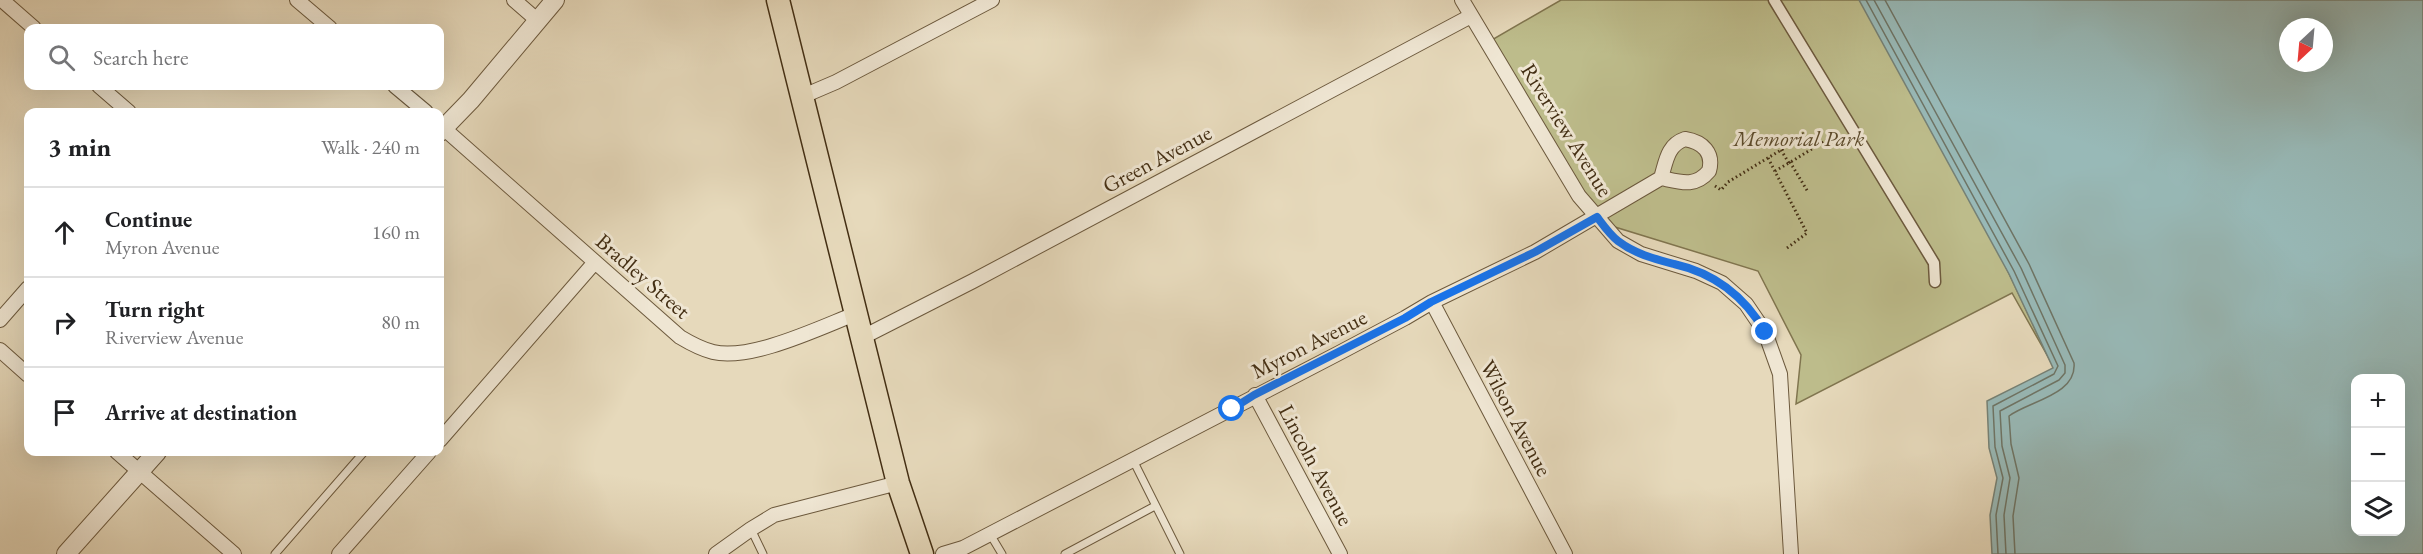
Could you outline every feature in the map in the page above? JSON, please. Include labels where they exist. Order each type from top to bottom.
[{"type":"main road","points":[[777,0],[898,483],[922,554]]},
{"type":"main road","points":[[898,483],[904,554]]},
{"type":"street","points":[[1,0],[29,24]]},
{"type":"street","points":[[297,0],[325,24]]},
{"type":"street","points":[[514,0],[537,20]]},
{"type":"street","points":[[444,125],[471,100],[555,0]]},
{"type":"street","points":[[801,97],[836,82],[992,0]]},
{"type":"street","name":"Riverview Avenue","points":[[1462,0],[1579,196],[1618,241],[1641,254],[1696,271],[1722,284],[1746,304],[1765,332],[1780,374],[1791,554]]},
{"type":"street","points":[[1774,0],[1934,263],[1935,282]]},
{"type":"street","name":"Green Avenue","points":[[861,338],[964,286],[1471,16]]},
{"type":"street","points":[[104,90],[124,108]]},
{"type":"street","points":[[400,90],[421,108]]},
{"type":"street","name":"Bradley Street","points":[[444,131],[694,346],[714,352],[738,352],[770,346],[794,339],[855,314]]},
{"type":"street","points":[[1685,139],[1696,141],[1706,148],[1710,155],[1708,171],[1703,178],[1687,183],[1661,178],[1670,149],[1685,139]]},
{"type":"street","name":"Myron Avenue","points":[[943,554],[963,548],[1396,323],[1431,302],[1535,252],[1661,178]]},
{"type":"street","points":[[444,435],[595,262]]},
{"type":"street","points":[[0,320],[24,293]]},
{"type":"street","name":"Wilson Avenue","points":[[1431,302],[1565,554]]},
{"type":"street","points":[[0,350],[24,371]]},
{"type":"street","name":"Lincoln Avenue","points":[[1254,395],[1340,554]]},
{"type":"street","points":[[122,456],[234,554]]},
{"type":"street","points":[[66,554],[153,456]]},
{"type":"street","points":[[339,554],[425,456]]},
{"type":"street","points":[[716,554],[751,529],[788,510],[898,483]]},
{"type":"lane","points":[[275,554],[361,456]]},
{"type":"lane","points":[[1133,460],[1180,554]]},
{"type":"lane","points":[[1065,554],[1155,506]]},
{"type":"lane","points":[[751,529],[763,554]]},
{"type":"lane","points":[[990,534],[1002,554]]},
{"type":"path","points":[[1775,171],[1851,125]]},
{"type":"path","points":[[1703,178],[1721,190],[1728,182],[1786,147]]},
{"type":"path","points":[[1781,150],[1808,192]]},
{"type":"path","points":[[1768,158],[1808,233],[1787,248]]},
{"type":"green space","name":"Memorial Park","points":[[1561,0],[1879,0],[2051,362],[2012,293],[1796,404],[1801,355],[1758,271],[1602,223],[1490,41]]},
{"type":"water","points":[[1859,0],[2423,0],[2423,554],[1992,554],[1990,515],[1997,478],[1989,448],[1987,401],[2053,368],[2009,274]]},
{"type":"route","points":[[1232,409],[1254,395],[1339,353],[1431,302],[1535,252],[1597,217],[1618,241],[1641,254],[1696,271],[1722,284],[1746,304],[1757,317],[1765,332]]}]
